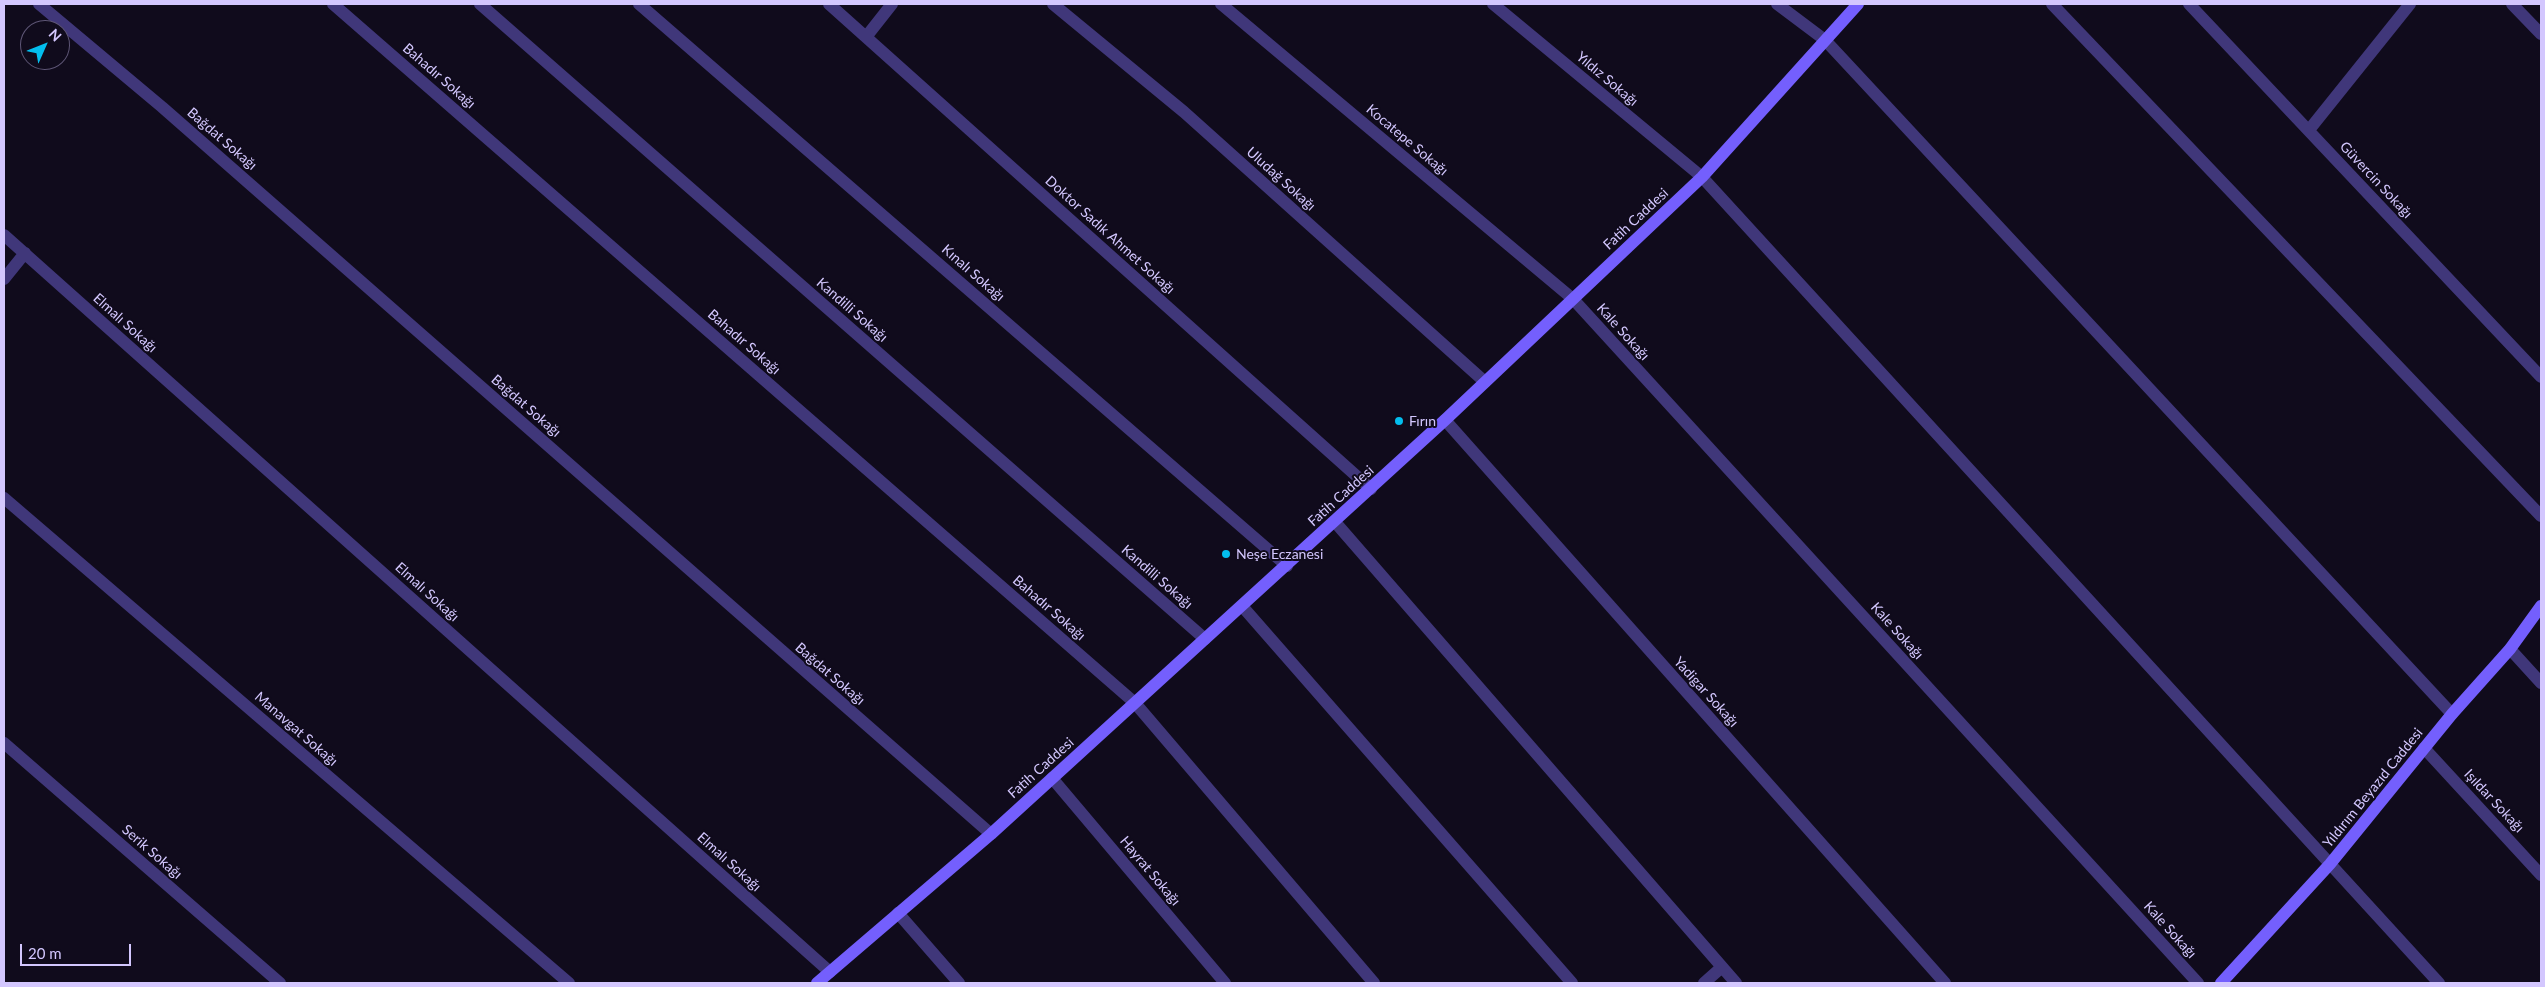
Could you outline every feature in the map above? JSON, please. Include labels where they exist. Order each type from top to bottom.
[{"type":"main road","name":"Fatih Caddesi","points":[[817,983],[991,834],[1445,420],[1702,177],[1858,4]]},
{"type":"main road","name":"Yıldırım Beyazıd Caddesi","points":[[2221,983],[2330,864],[2452,714],[2510,649],[2541,606]]},
{"type":"street","name":"Bağdat Sokağı","points":[[39,4],[169,113],[991,834]]},
{"type":"street","name":"Bahadır Sokağı","points":[[333,4],[1135,703],[1374,983]]},
{"type":"street","name":"Kandilli Sokağı","points":[[480,4],[1205,640]]},
{"type":"street","name":"Kınalı Sokağı","points":[[639,4],[1287,566]]},
{"type":"street","name":"Doktor Sadık Ahmet Sokağı","points":[[828,4],[1371,489]]},
{"type":"street","points":[[866,37],[892,4]]},
{"type":"street","name":"Uludağ Sokağı","points":[[1053,4],[1184,112],[1485,382]]},
{"type":"street","name":"Kocatepe Sokağı","points":[[1221,4],[1573,299]]},
{"type":"street","name":"Yıldız Sokağı","points":[[1493,4],[1702,177],[2439,983]]},
{"type":"street","points":[[1777,4],[1825,40],[2452,714]]},
{"type":"street","points":[[2052,4],[2541,516]]},
{"type":"street","name":"Güvercin Sokağı","points":[[2189,4],[2541,378]]},
{"type":"street","points":[[2309,130],[2410,4]]},
{"type":"street","points":[[2512,4],[2541,34]]},
{"type":"street","name":"Elmalı Sokağı","points":[[4,235],[830,972]]},
{"type":"street","points":[[4,279],[25,254]]},
{"type":"street","name":"Kale Sokağı","points":[[1573,299],[2198,983]]},
{"type":"street","name":"Yadigar Sokağı","points":[[1445,420],[1945,983]]},
{"type":"street","name":"Manavgat Sokağı","points":[[4,498],[569,983]]},
{"type":"street","points":[[1335,522],[1736,983]]},
{"type":"street","points":[[1242,606],[1572,983]]},
{"type":"street","points":[[2510,649],[2541,683]]},
{"type":"street","name":"Serik Sokağı","points":[[4,743],[280,983]]},
{"type":"street","name":"Işıldar Sokağı","points":[[2424,748],[2541,875]]},
{"type":"street","name":"Hayrat Sokağı","points":[[1052,778],[1225,983]]},
{"type":"street","points":[[898,913],[959,983]]},
{"type":"street","points":[[1704,983],[1722,968]]},
{"type":"place","name":"Fırın","points":[[1399,421]]},
{"type":"place","name":"Neşe Eczanesi","points":[[1226,554]]}]
